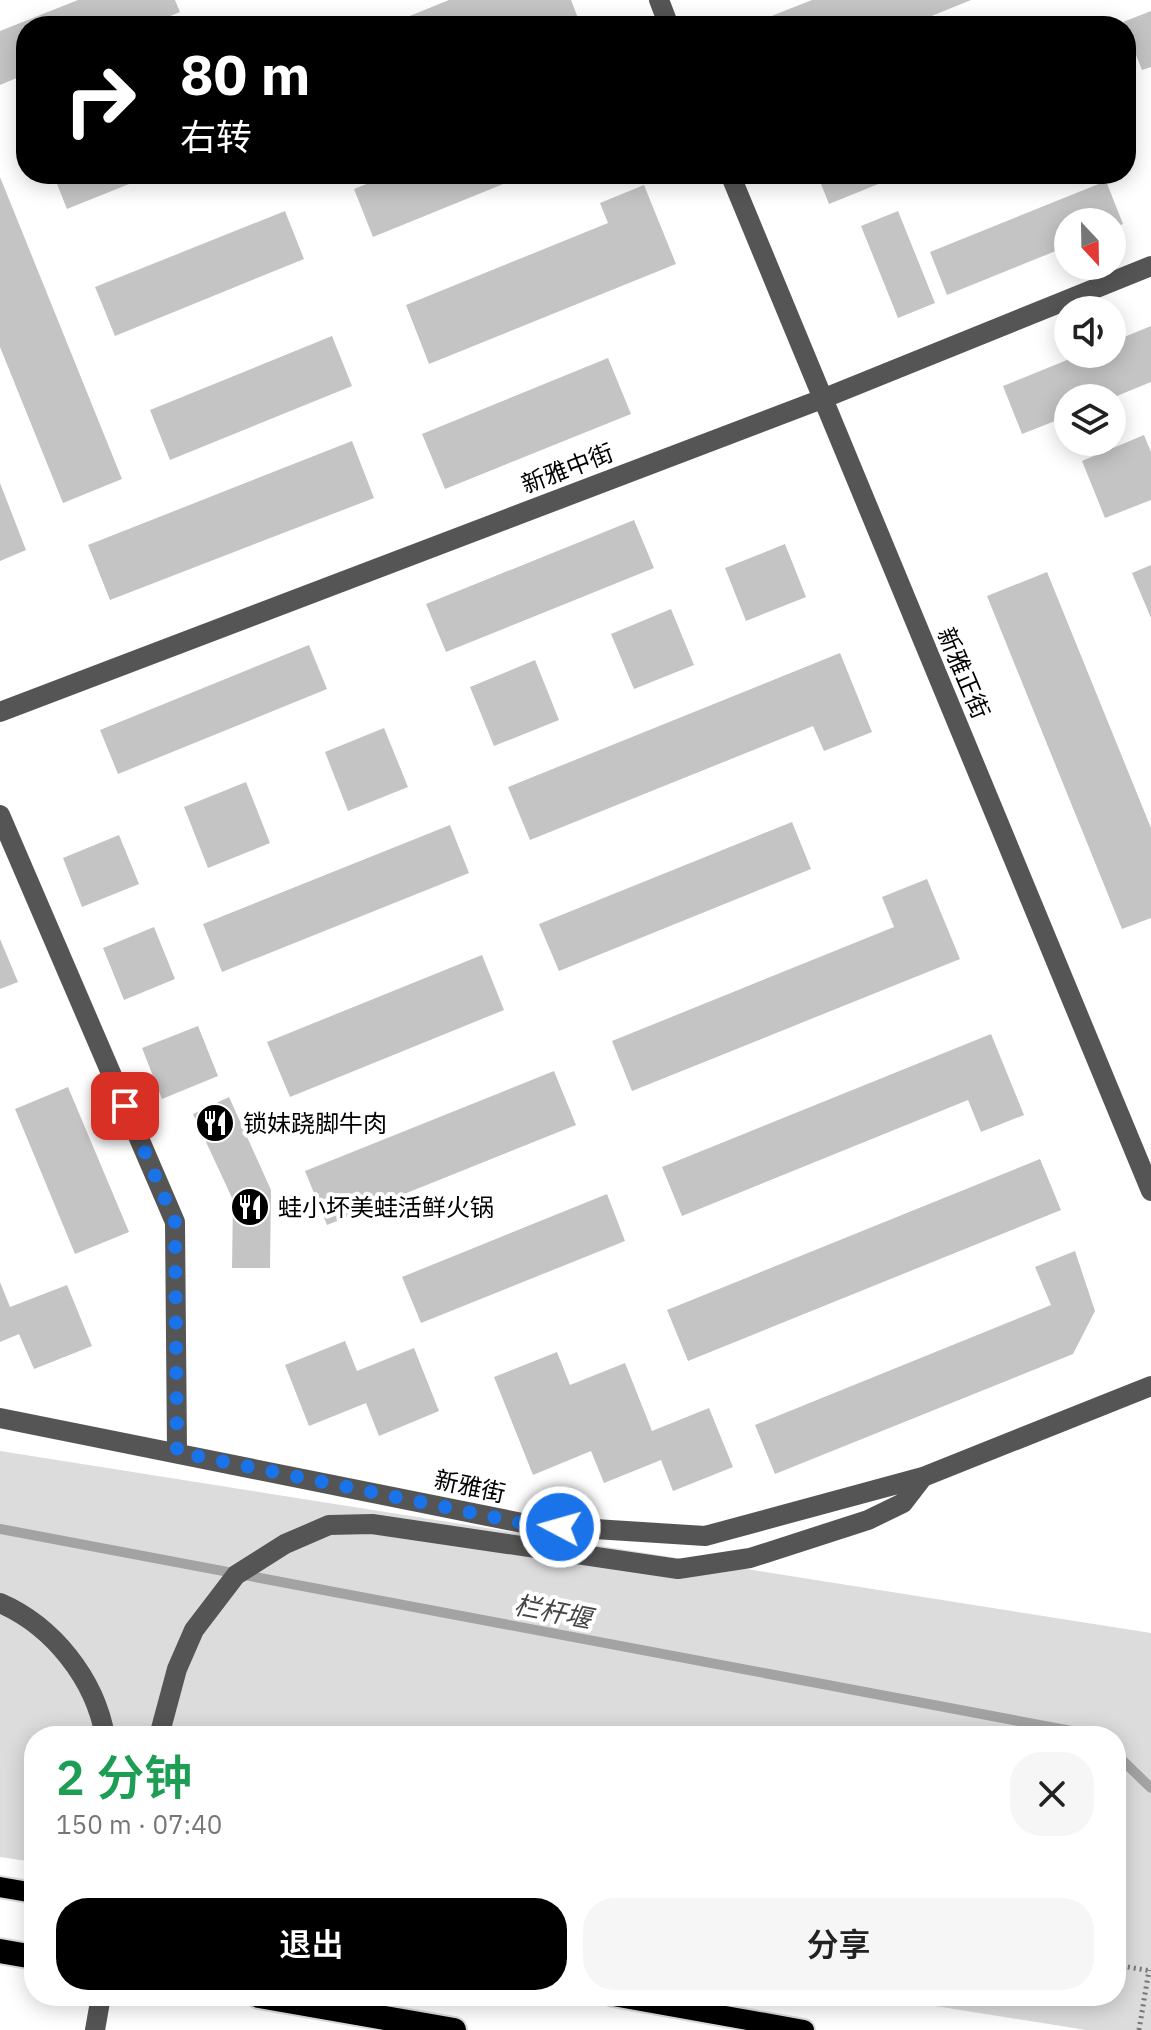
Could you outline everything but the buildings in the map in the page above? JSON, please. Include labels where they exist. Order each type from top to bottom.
[{"type":"highway","points":[[0,1951],[24,1955]]},
{"type":"highway","points":[[316,2006],[454,2030]]},
{"type":"main road","points":[[0,1887],[24,1891]]},
{"type":"main road","points":[[669,2006],[804,2030]]},
{"type":"street","name":"新雅正街","points":[[734,184],[1151,1191]]},
{"type":"street","name":"新雅中街","points":[[0,712],[822,399],[1151,266]]},
{"type":"street","points":[[0,815],[175,1222],[177,1452]]},
{"type":"street","name":"新雅街","points":[[0,1418],[532,1525],[705,1536],[923,1477],[1151,1386]]},
{"type":"street","points":[[162,1726],[177,1669],[194,1630],[236,1575],[285,1544],[329,1525],[372,1524],[678,1569],[750,1558],[868,1520],[903,1503],[923,1477]]},
{"type":"street","points":[[0,1603],[48,1633],[84,1678],[101,1714],[103,1726]]},
{"type":"street","points":[[95,2030],[99,2006]]},
{"type":"path","points":[[1126,1967],[1150,1971],[1139,2030]]},
{"type":"shaded area","points":[[0,1451],[1151,1633],[1151,2030],[1086,2030],[936,2006],[1126,2006],[1126,1726],[24,1726],[24,1861],[0,1857]]},
{"type":"waterway","name":"栏杆堰","points":[[0,1529],[1045,1726]]},
{"type":"waterway","name":"栏杆堰","points":[[1126,1764],[1151,1788]]},
{"type":"place","name":"锁妹跷脚牛肉","points":[[215,1123]]},
{"type":"place","name":"蛙小坏美蛙活鲜火锅","points":[[250,1207]]},
{"type":"route","points":[[125,1106],[175,1222],[177,1452],[532,1525],[560,1527]]}]
